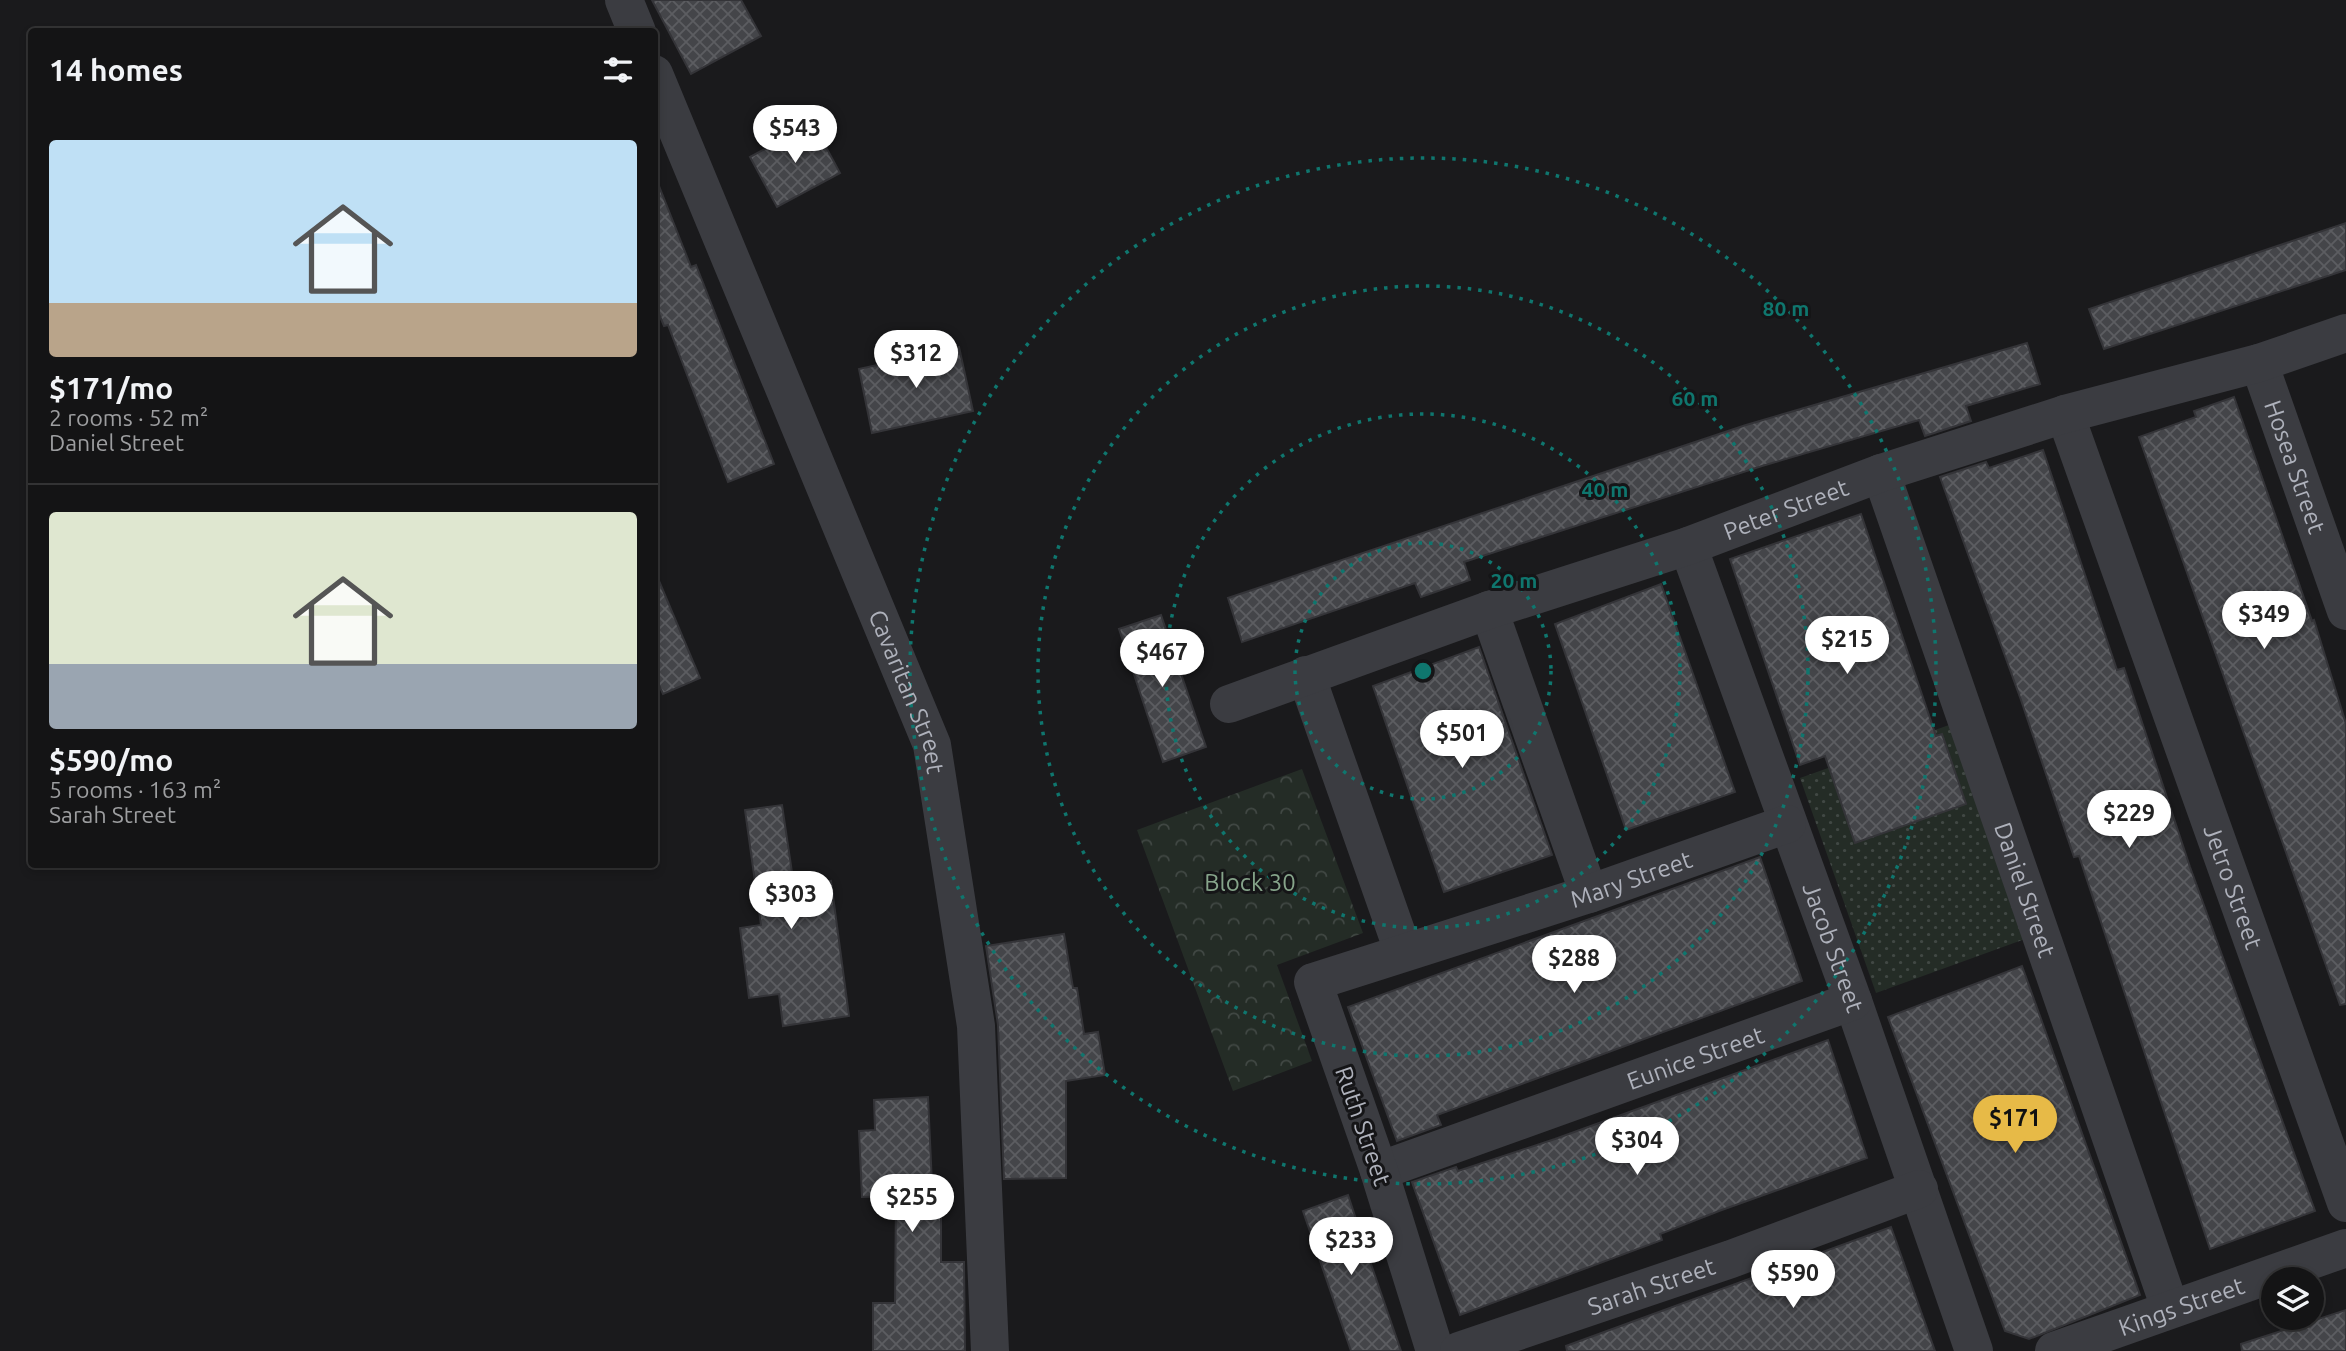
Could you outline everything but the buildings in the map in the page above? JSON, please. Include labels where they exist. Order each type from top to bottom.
[{"type":"street","points":[[624,0],[635,28]]},
{"type":"street","name":"Cavaritan Street","points":[[658,84],[932,745],[976,1026],[990,1351]]},
{"type":"street","name":"Peter Street","points":[[1229,704],[1489,610],[1688,546],[1881,473],[2065,414],[2259,363],[2346,333]]},
{"type":"street","name":"Hosea Street","points":[[2259,363],[2346,611]]},
{"type":"street","name":"Jetro Street","points":[[2065,414],[2346,1203]]},
{"type":"street","name":"Daniel Street","points":[[1881,473],[2170,1308]]},
{"type":"street","name":"Jacob Street","points":[[1688,546],[1853,1001],[1974,1351]]},
{"type":"street","points":[[1489,610],[1589,894]]},
{"type":"street","points":[[1306,675],[1403,951]]},
{"type":"street","name":"Mary Street","points":[[1313,982],[1403,951],[1589,894],[1787,824]]},
{"type":"street","name":"Ruth Street","points":[[1313,982],[1378,1171],[1435,1351]]},
{"type":"street","name":"Eunice Street","points":[[1378,1171],[1853,1001]]},
{"type":"street","name":"Sarah Street","points":[[1460,1351],[1731,1259],[1919,1189]]},
{"type":"street","name":"Kings Street","points":[[2054,1351],[2346,1248]]},
{"type":"green space","points":[[1949,725],[2025,939],[1876,993],[1800,778]]},
{"type":"green space","name":"Block 30","points":[[1302,769],[1363,933],[1277,965],[1312,1061],[1233,1091],[1137,830]]}]
